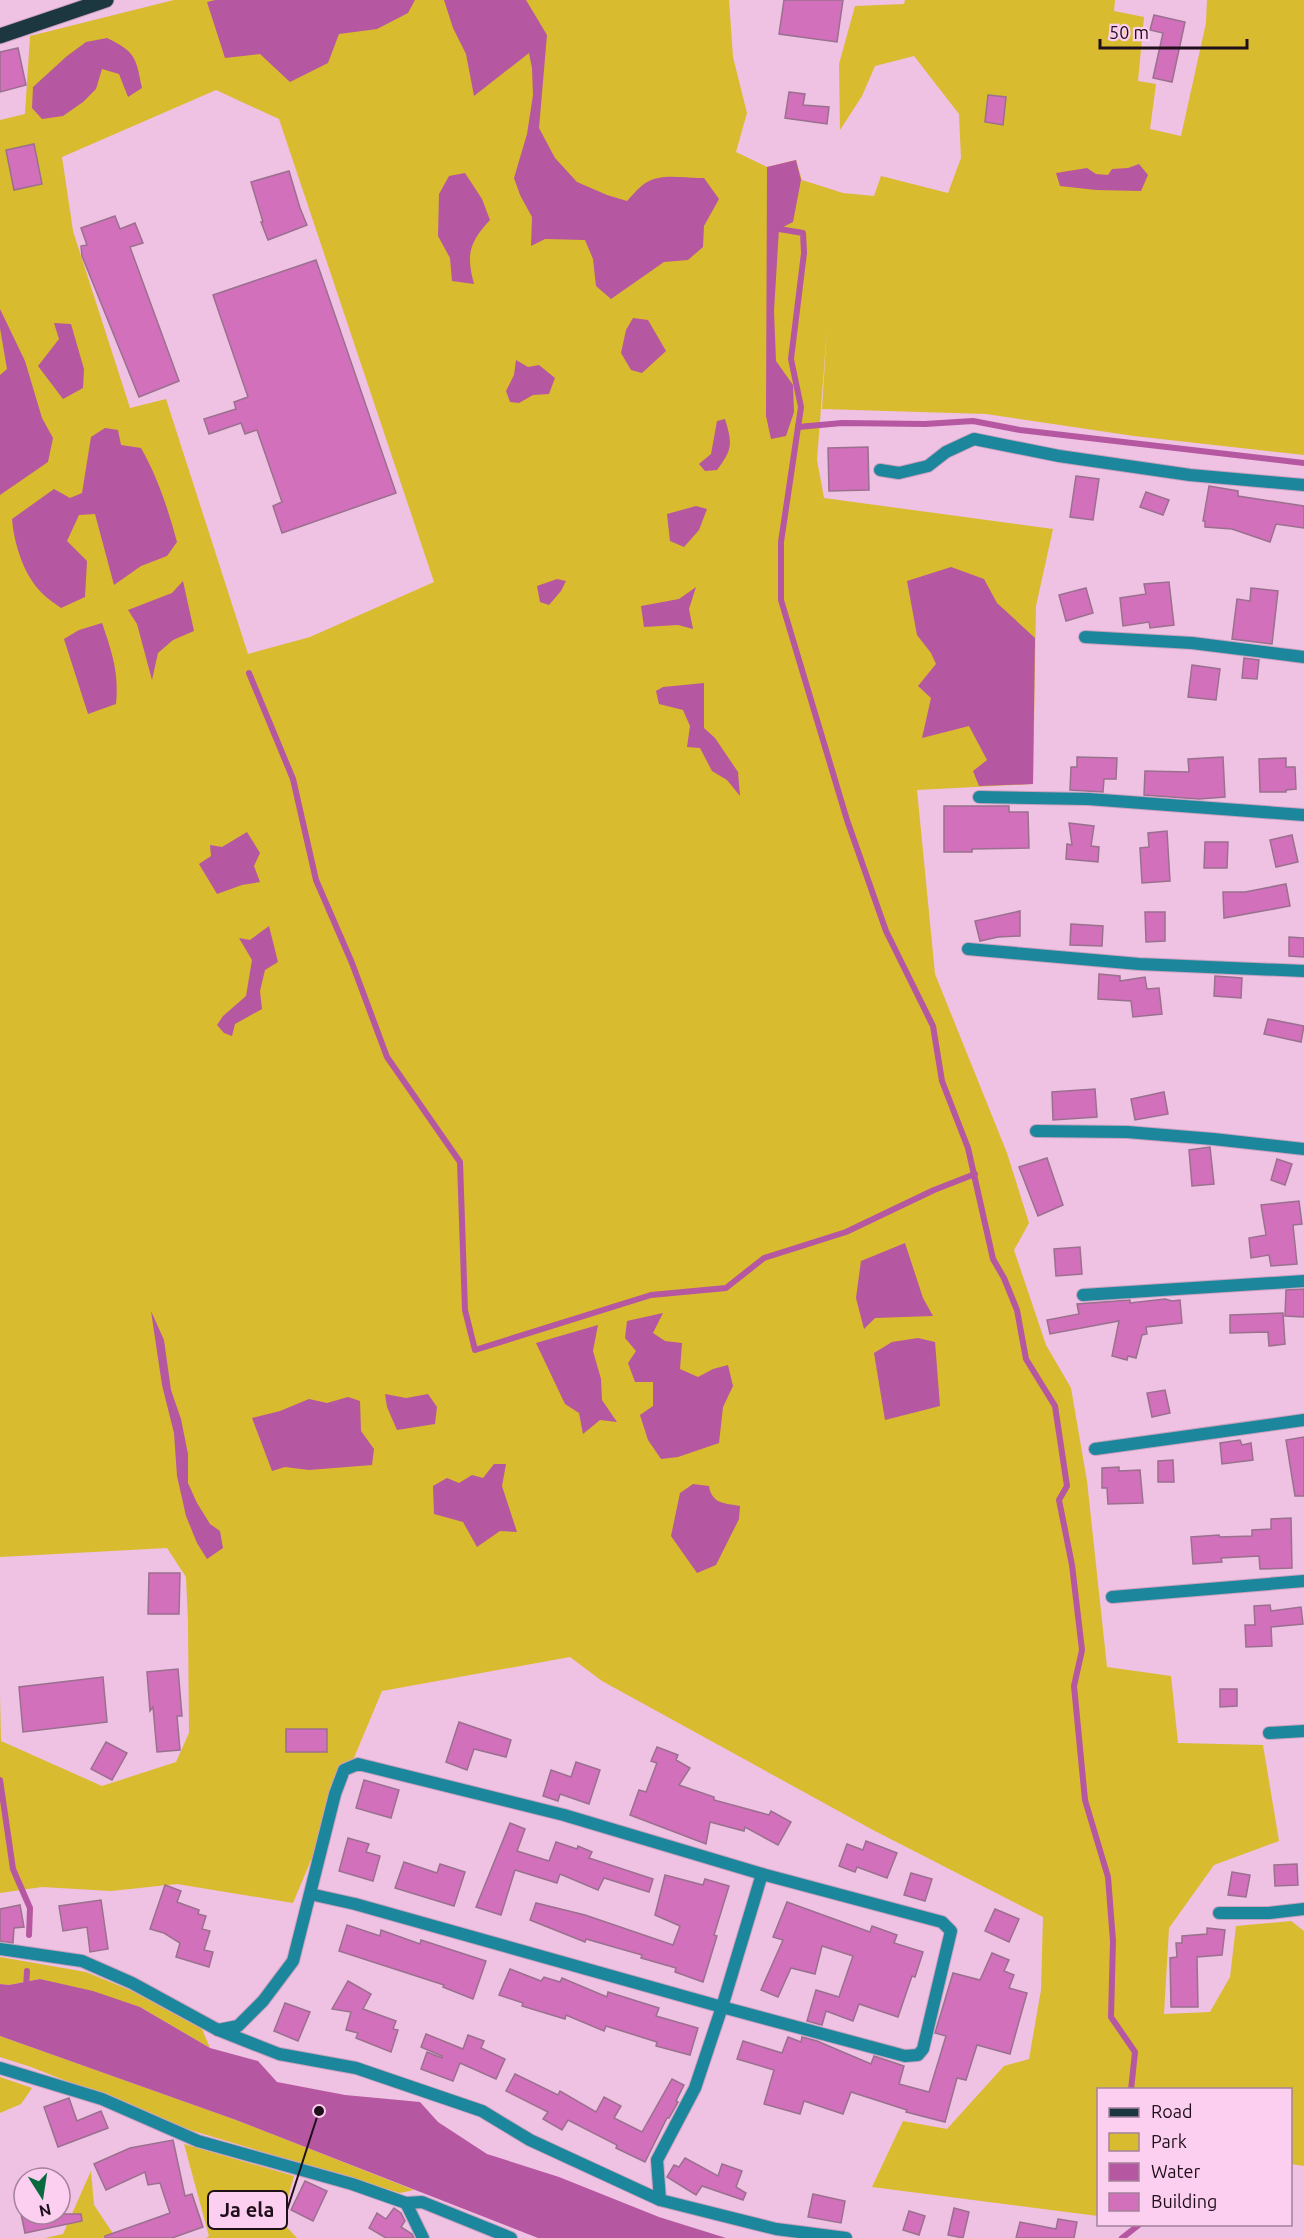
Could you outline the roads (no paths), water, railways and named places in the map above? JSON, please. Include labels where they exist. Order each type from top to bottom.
[{"type":"main road","points":[[0,36],[106,0]]},
{"type":"street","points":[[880,470],[898,473],[928,466],[946,452],[974,439],[1059,456],[1179,474],[1304,485]]},
{"type":"street","points":[[1085,637],[1192,643],[1304,657]]},
{"type":"street","points":[[979,797],[1088,799],[1304,814]]},
{"type":"street","points":[[968,949],[1139,964],[1304,971]]},
{"type":"street","points":[[1036,1131],[1127,1132],[1304,1149]]},
{"type":"street","points":[[1083,1295],[1304,1281]]},
{"type":"street","points":[[1095,1449],[1304,1420]]},
{"type":"street","points":[[1112,1597],[1304,1581]]},
{"type":"street","points":[[1269,1733],[1304,1731]]},
{"type":"street","points":[[218,2030],[238,2026],[264,2001],[293,1962],[310,1894],[335,1794],[344,1770],[358,1764],[564,1815],[762,1874],[942,1922],[951,1930],[922,2049],[918,2055],[905,2056],[355,1904],[310,1894]]},
{"type":"street","points":[[660,2199],[657,2160],[694,2088],[722,2007],[762,1874]]},
{"type":"street","points":[[1219,1913],[1269,1913],[1304,1909]]},
{"type":"street","points":[[0,1949],[82,1961],[132,1983],[218,2030],[279,2054],[356,2068],[482,2110],[530,2140],[660,2199],[776,2229],[846,2238]]},
{"type":"street","points":[[0,2068],[102,2099],[198,2141],[352,2184],[406,2202],[422,2202],[511,2238]]},
{"type":"street","points":[[406,2202],[423,2238]]},
{"type":"water","points":[[215,0],[415,0],[408,13],[377,29],[339,34],[328,63],[290,82],[260,54],[225,58],[207,2]]},
{"type":"water","points":[[444,0],[526,0],[547,35],[539,128],[555,158],[577,182],[627,201],[651,180],[673,177],[704,178],[719,199],[704,226],[703,247],[688,260],[664,262],[611,299],[596,286],[593,259],[585,240],[545,239],[531,246],[532,217],[514,178],[527,134],[533,95],[529,53],[474,96],[466,54],[453,28]]},
{"type":"water","points":[[107,38],[124,48],[133,57],[142,88],[128,97],[119,74],[102,69],[96,89],[83,102],[63,116],[42,119],[32,108],[33,87],[86,42]]},
{"type":"water","points":[[796,160],[801,180],[793,222],[779,229],[774,311],[776,361],[793,385],[794,412],[786,436],[771,439],[766,416],[767,167]]},
{"type":"water","points":[[1139,164],[1148,175],[1141,191],[1060,186],[1056,173],[1087,168],[1096,174],[1108,175],[1112,169],[1128,168]]},
{"type":"water","points":[[465,173],[482,199],[490,220],[478,235],[471,249],[470,265],[474,284],[452,281],[450,258],[438,236],[439,194],[449,176]]},
{"type":"water","points":[[0,309],[25,361],[42,418],[53,438],[48,462],[0,495],[0,375],[7,369],[0,328]]},
{"type":"water","points":[[633,318],[648,320],[666,351],[642,373],[631,370],[621,353],[626,330]]},
{"type":"water","points":[[54,323],[71,324],[84,369],[83,388],[63,399],[38,366],[59,339]]},
{"type":"water","points":[[516,360],[528,367],[539,365],[555,378],[549,394],[533,395],[519,403],[510,402],[506,391],[514,375]]},
{"type":"water","points":[[725,419],[730,447],[717,470],[705,471],[699,464],[711,454],[717,421]]},
{"type":"water","points":[[105,428],[118,430],[121,445],[141,448],[162,494],[177,542],[167,556],[141,566],[114,585],[95,514],[79,515],[67,541],[87,561],[85,597],[61,608],[41,593],[28,575],[17,547],[12,519],[54,489],[70,498],[82,493],[91,437]]},
{"type":"water","points":[[696,506],[707,509],[699,530],[684,547],[670,541],[667,514]]},
{"type":"water","points":[[951,567],[984,579],[997,603],[1035,638],[1033,784],[979,786],[973,771],[987,760],[969,726],[922,738],[931,698],[918,686],[936,664],[931,653],[917,635],[907,581]]},
{"type":"water","points":[[557,579],[566,581],[561,591],[549,605],[540,602],[537,586]]},
{"type":"water","points":[[183,581],[194,631],[173,640],[158,653],[152,680],[137,624],[128,610],[172,593]]},
{"type":"water","points":[[696,587],[689,609],[693,629],[678,625],[644,627],[641,606],[679,599]]},
{"type":"water","points":[[102,623],[114,663],[116,704],[88,714],[64,639],[79,630]]},
{"type":"water","points":[[704,683],[704,728],[715,738],[738,772],[740,796],[727,780],[712,771],[700,748],[687,747],[690,726],[683,710],[659,704],[656,691],[663,687]]},
{"type":"water","points":[[247,832],[260,853],[254,866],[260,882],[242,885],[217,894],[199,864],[211,856],[210,845],[222,847]]},
{"type":"water","points":[[269,926],[278,962],[265,970],[260,991],[262,1009],[235,1024],[232,1036],[224,1033],[217,1025],[223,1016],[246,996],[252,960],[239,938],[250,940]]},
{"type":"water","points":[[905,1243],[923,1298],[933,1316],[875,1318],[864,1329],[856,1298],[861,1261]]},
{"type":"water","points":[[151,1311],[164,1340],[171,1390],[181,1419],[188,1454],[188,1483],[210,1524],[220,1531],[223,1548],[207,1559],[197,1543],[186,1516],[177,1476],[174,1433],[162,1385]]},
{"type":"water","points":[[663,1313],[653,1333],[665,1341],[682,1343],[680,1369],[698,1377],[713,1369],[728,1365],[733,1386],[723,1407],[719,1443],[678,1457],[661,1459],[648,1440],[640,1415],[653,1406],[653,1382],[635,1382],[628,1363],[636,1351],[625,1338],[627,1321]]},
{"type":"water","points":[[598,1325],[593,1351],[601,1379],[602,1400],[617,1422],[600,1420],[583,1434],[579,1413],[565,1404],[536,1343]]},
{"type":"water","points":[[918,1338],[935,1342],[940,1406],[885,1420],[874,1353],[892,1342]]},
{"type":"water","points":[[385,1394],[406,1398],[428,1394],[437,1407],[435,1424],[397,1430],[387,1407]]},
{"type":"water","points":[[348,1397],[360,1401],[361,1431],[374,1449],[372,1465],[309,1470],[285,1467],[272,1471],[252,1418],[280,1411],[309,1399],[327,1403]]},
{"type":"water","points":[[494,1464],[506,1464],[502,1486],[517,1532],[500,1531],[477,1547],[463,1522],[434,1514],[433,1486],[447,1478],[459,1483],[472,1475],[483,1478]]},
{"type":"water","points":[[693,1484],[709,1486],[716,1499],[740,1506],[739,1519],[716,1565],[697,1573],[671,1536],[680,1493]]},
{"type":"water","points":[[40,1979],[93,1991],[140,2007],[210,2048],[258,2061],[277,2082],[345,2095],[420,2102],[438,2122],[487,2154],[559,2177],[659,2217],[726,2238],[538,2238],[236,2120],[0,2036],[0,1984],[9,1985]]},
{"type":"waterway","points":[[779,229],[803,233],[804,253],[791,359],[801,407],[781,542],[781,600],[847,820],[886,931],[933,1026],[942,1081],[968,1148],[993,1259],[1004,1278],[1017,1310],[1026,1359],[1055,1406],[1067,1486],[1059,1500],[1072,1565],[1082,1650],[1074,1686],[1085,1800],[1108,1877],[1113,1941],[1111,2017],[1135,2052],[1131,2088]]},
{"type":"waterway","points":[[798,427],[842,423],[925,424],[973,421],[1020,430],[1304,463]]},
{"type":"waterway","points":[[249,673],[293,779],[316,880],[352,963],[387,1057],[460,1162],[465,1310],[475,1350],[651,1295],[726,1288],[764,1258],[846,1232],[934,1190],[975,1174]]},
{"type":"waterway","points":[[0,1780],[13,1869],[30,1908],[29,1935]]},
{"type":"waterway","points":[[26,1988],[27,1971]]},
{"type":"waterway","points":[[1122,2238],[1137,2226]]},
{"type":"place","name":"Ja ela","points":[[319,2111]]}]
